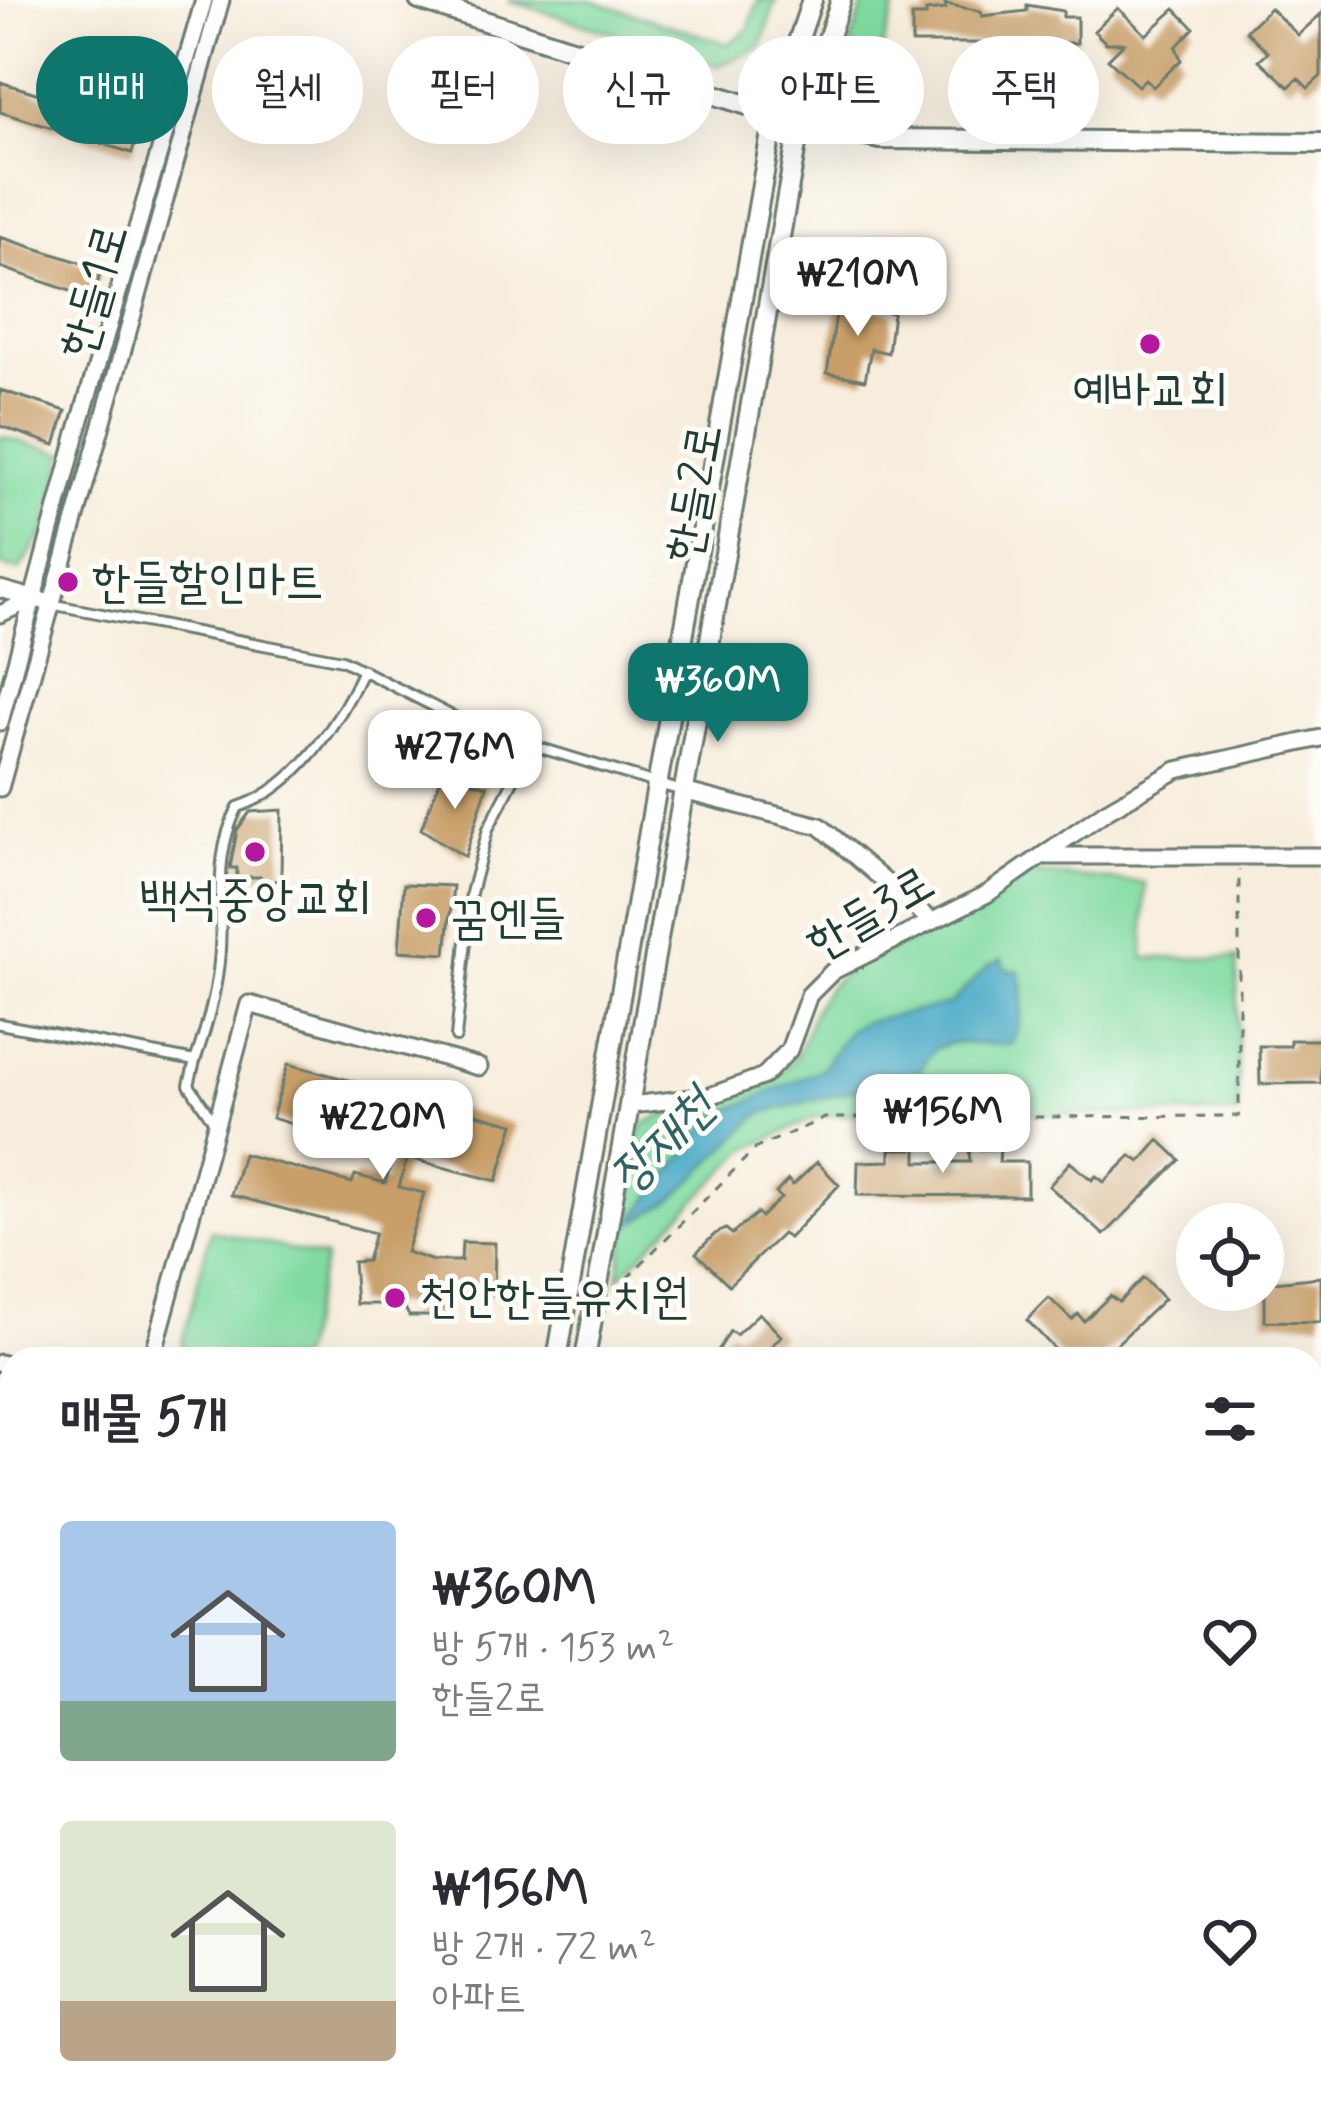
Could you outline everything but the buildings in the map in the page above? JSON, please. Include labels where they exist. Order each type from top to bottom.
[{"type":"street","name":"한들1로","points":[[0,788],[83,411],[204,0]]},
{"type":"street","name":"한들1로","points":[[0,722],[42,601],[221,0]]},
{"type":"street","points":[[419,0],[738,99]]},
{"type":"street","name":"한들2로","points":[[800,36],[812,0]]},
{"type":"street","name":"한들2로","points":[[829,36],[841,0]]},
{"type":"street","points":[[924,139],[1321,143]]},
{"type":"street","name":"한들2로","points":[[559,1347],[769,144]]},
{"type":"street","name":"한들2로","points":[[586,1347],[796,144]]},
{"type":"street","points":[[0,589],[42,601]]},
{"type":"street","points":[[0,614],[42,601]]},
{"type":"street","name":"한들3로","points":[[631,1105],[710,1096],[764,1076],[789,1050],[809,995],[833,971],[987,894],[1106,811],[1177,770],[1321,738]]},
{"type":"street","points":[[683,791],[820,826],[930,920]]},
{"type":"street","points":[[1047,856],[1321,856]]},
{"type":"street","points":[[155,1347],[249,1004],[479,1067]]},
{"type":"lane","points":[[42,601],[304,650],[363,670],[434,710],[530,746],[683,791]]},
{"type":"lane","points":[[214,1122],[189,1085],[220,959],[217,897],[224,834],[238,807],[259,800],[345,712],[363,670]]},
{"type":"lane","points":[[455,1036],[470,892],[488,830],[530,746]]},
{"type":"lane","points":[[0,1024],[195,1061]]},
{"type":"path","points":[[596,1298],[621,1288],[656,1245],[756,1148],[825,1118],[1240,1116],[1239,856]]},
{"type":"green space","points":[[507,0],[591,0],[703,36],[622,36]]},
{"type":"green space","points":[[758,0],[776,0],[765,36],[739,36],[748,30]]},
{"type":"green space","points":[[865,0],[897,0],[886,36],[854,36]]},
{"type":"green space","points":[[738,37],[738,57],[714,65],[714,40],[728,44]]},
{"type":"green space","points":[[0,436],[65,453],[45,532],[19,570],[0,566]]},
{"type":"green space","points":[[1031,873],[1145,883],[1144,958],[1237,958],[1238,1114],[821,1115],[746,1150],[618,1278],[641,1127],[661,1116],[768,1082],[793,1060],[821,997],[841,976],[969,914]]},
{"type":"green space","points":[[211,1230],[325,1258],[302,1347],[181,1347]]},
{"type":"water","points":[[1002,960],[1007,970],[1019,971],[1022,990],[1021,1018],[1011,1045],[950,1043],[934,1049],[910,1084],[893,1094],[874,1096],[857,1089],[761,1113],[672,1200],[628,1226],[714,1117],[822,1069],[849,1030],[864,1022],[950,1004],[988,966]]},
{"type":"waterway","name":"장재천","points":[[618,1237],[633,1222]]},
{"type":"place","name":"예바교회","points":[[1150,344]]},
{"type":"place","name":"한들할인마트","points":[[68,582]]},
{"type":"place","name":"백석중앙교회","points":[[255,852]]},
{"type":"place","name":"꿈엔들","points":[[426,918]]},
{"type":"place","name":"천안한들유치원","points":[[395,1298]]}]
